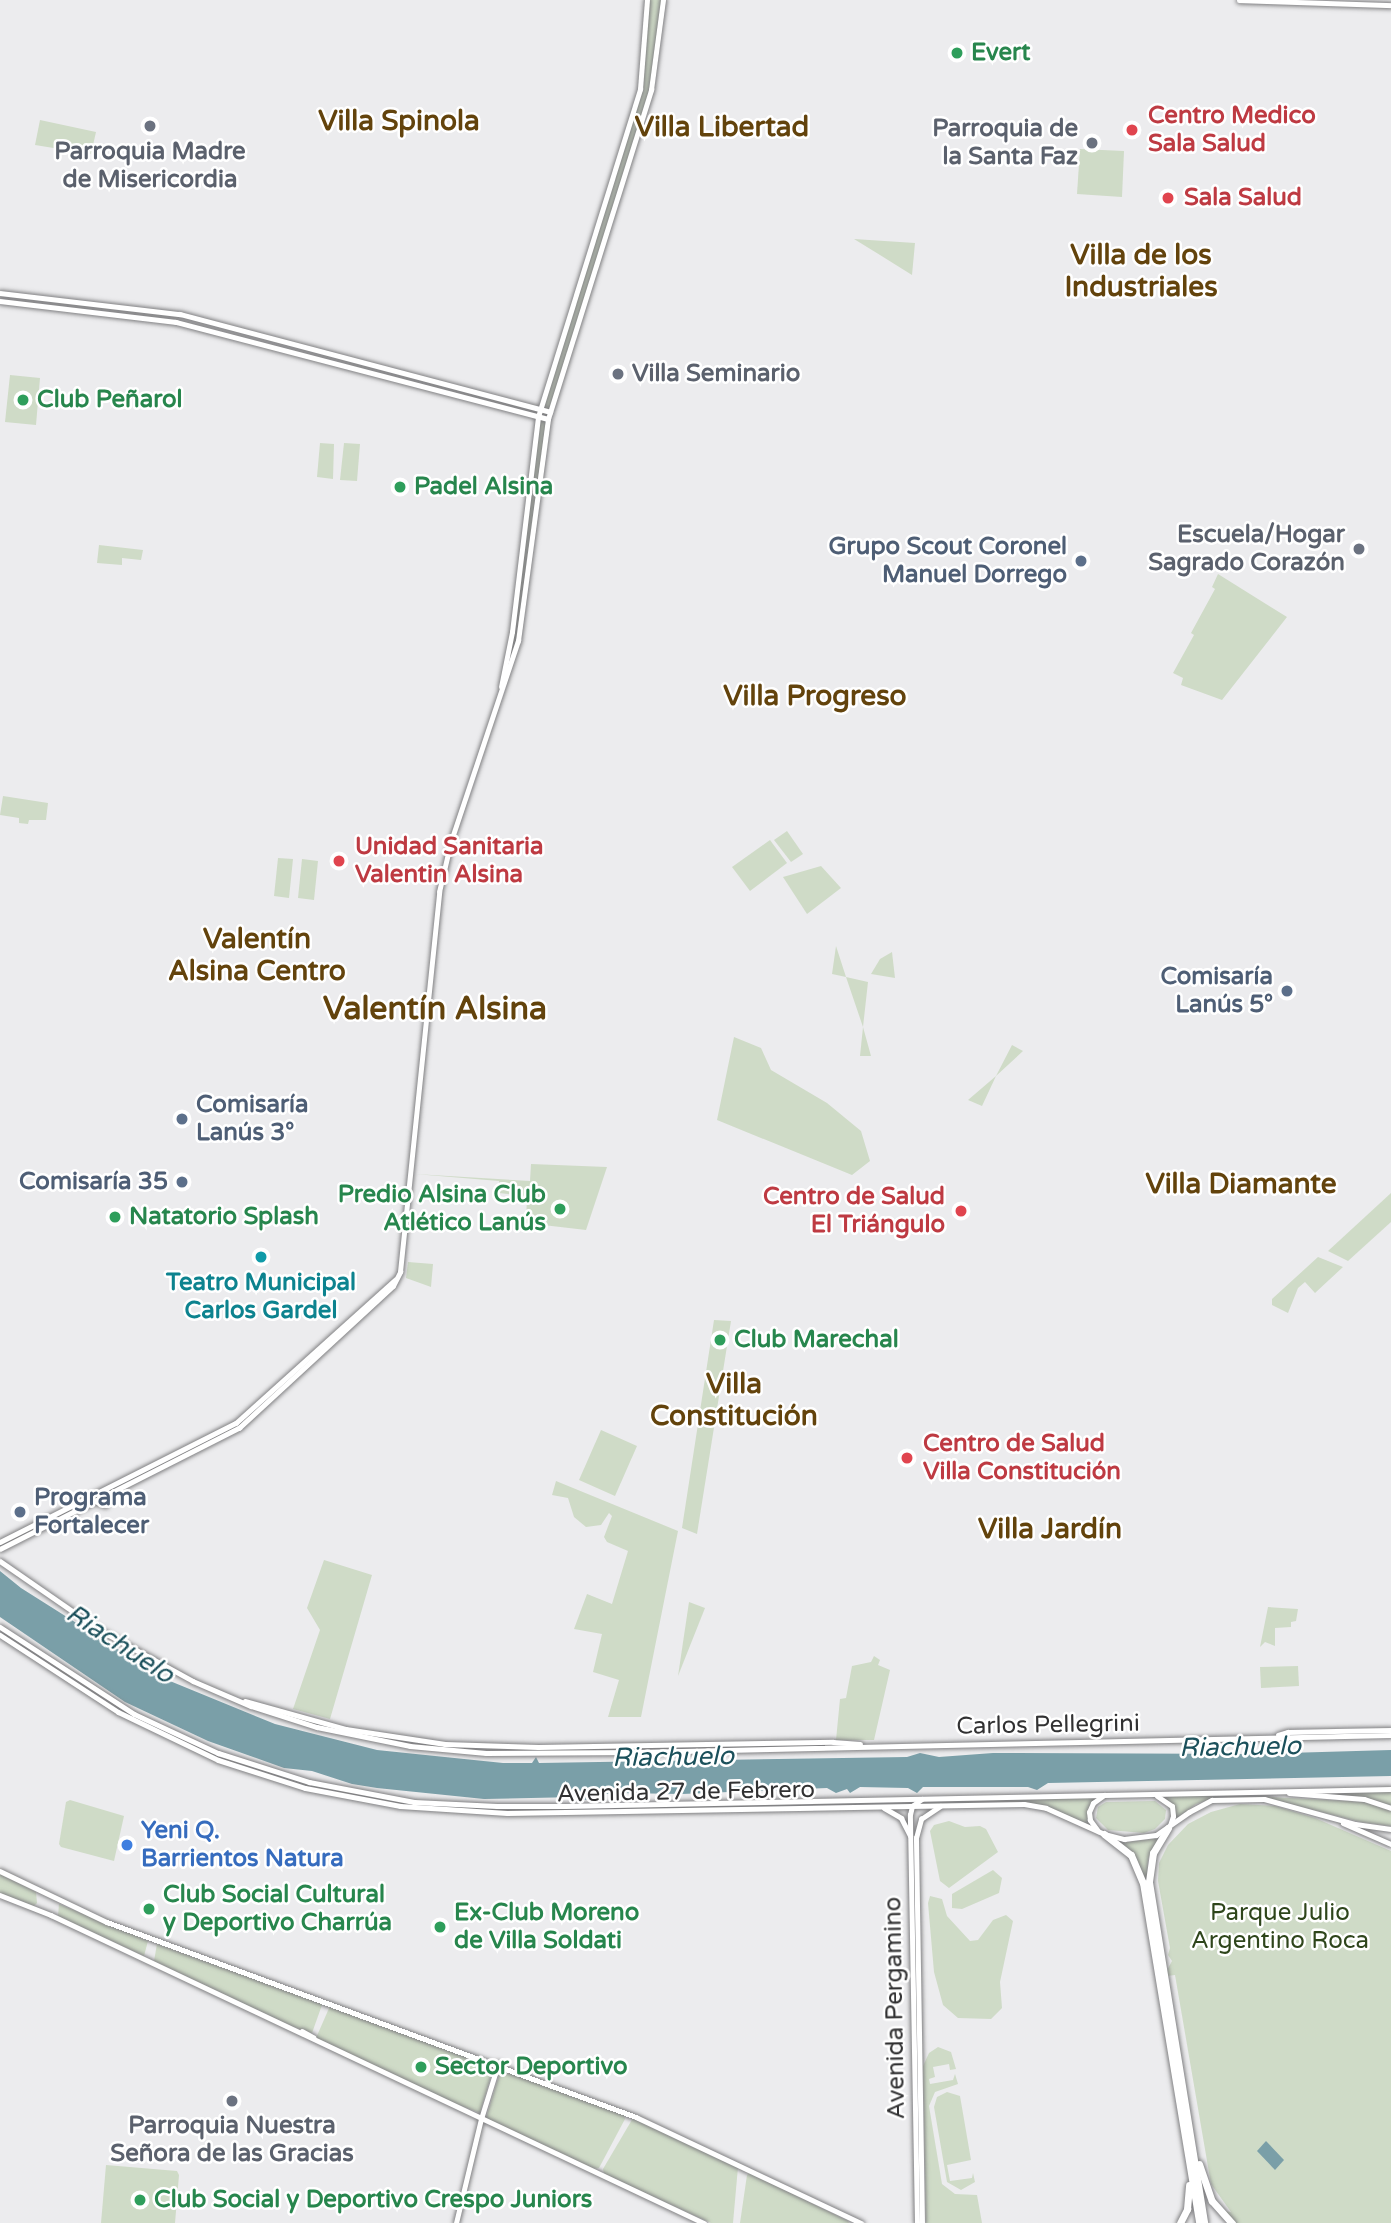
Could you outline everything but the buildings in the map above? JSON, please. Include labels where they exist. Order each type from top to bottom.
[{"type":"highway","points":[[1168,1828],[1153,1853],[1149,1882],[1186,2129],[1188,2209],[1180,2223]]},
{"type":"highway","points":[[1104,1835],[1130,1855],[1140,1873],[1204,2223]]},
{"type":"highway","points":[[1186,2129],[1205,2188],[1216,2207],[1232,2223]]},
{"type":"highway","points":[[1197,2194],[1199,2223]]},
{"type":"main road","points":[[501,687],[512,632],[538,417],[640,89],[647,0]]},
{"type":"main road","points":[[0,1542],[96,1502],[243,1425],[377,1301],[396,1280],[402,1264],[439,892],[451,841],[519,635],[548,419],[651,90],[663,0]]},
{"type":"main road","points":[[1239,0],[1391,5]]},
{"type":"main road","points":[[0,293],[176,313],[550,412]]},
{"type":"main road","points":[[0,301],[176,322],[548,419]]},
{"type":"main road","points":[[0,1549],[236,1423],[389,1282],[396,1280]]},
{"type":"main road","points":[[96,1502],[106,1505]]},
{"type":"main road","name":"Carlos Pellegrini","points":[[0,1561],[145,1657],[240,1700],[364,1733],[445,1744],[538,1747],[833,1742],[868,1746],[1270,1737],[1288,1732],[1391,1733]]},
{"type":"main road","name":"Avenida 27 de Febrero","points":[[0,1627],[92,1689],[162,1729],[242,1762],[333,1791]]},
{"type":"main road","name":"Avenida 27 de Febrero","points":[[0,1635],[89,1695],[154,1731],[257,1774],[333,1791],[463,1812],[1035,1805],[1104,1835],[1139,1839],[1168,1828],[1203,1803],[1223,1799],[1264,1799],[1333,1818],[1391,1829]]},
{"type":"main road","name":"Avenida 27 de Febrero","points":[[565,1809],[567,1802],[580,1802],[584,1805],[1391,1789]]},
{"type":"main road","points":[[1263,1791],[1356,1798],[1391,1808]]},
{"type":"main road","points":[[1104,1794],[1093,1802],[1088,1813],[1091,1822],[1104,1835]]},
{"type":"main road","points":[[1153,1794],[1165,1798],[1172,1806],[1173,1816],[1168,1828]]},
{"type":"main road","name":"Avenida 27 de Febrero","points":[[400,1803],[410,1798],[414,1802],[565,1809]]},
{"type":"main road","points":[[912,1806],[923,1798]]},
{"type":"main road","points":[[877,1806],[901,1818],[910,1836]]},
{"type":"main road","name":"Avenida Pergamino","points":[[912,1806],[910,1836],[919,2223]]},
{"type":"main road","name":"Avenida Pergamino","points":[[919,2223],[916,1838],[921,1819],[941,1806]]},
{"type":"main road","points":[[1333,1818],[1391,1844]]},
{"type":"main road","points":[[0,1871],[107,1922],[498,2064],[671,2132],[861,2223]]},
{"type":"main road","points":[[0,1895],[51,1915],[704,2223]]},
{"type":"main road","points":[[288,2028],[313,2037]]},
{"type":"main road","points":[[456,2223],[481,2119],[498,2064]]},
{"type":"green space","points":[[647,0],[663,0],[651,90],[550,412],[540,409],[640,89]]},
{"type":"green space","points":[[40,120],[96,132],[91,154],[35,145]]},
{"type":"green space","points":[[1080,149],[1124,151],[1122,197],[1077,194]]},
{"type":"green space","points":[[854,239],[915,243],[912,275],[880,255]]},
{"type":"green space","name":"Club Peñarol","points":[[10,375],[40,378],[36,425],[5,422]]},
{"type":"green space","points":[[538,417],[548,419],[519,635],[501,687],[510,640]]},
{"type":"green space","points":[[320,443],[334,444],[333,479],[317,477]]},
{"type":"green space","points":[[344,443],[360,444],[357,481],[340,480]]},
{"type":"green space","points":[[99,545],[143,550],[141,560],[122,558],[122,565],[97,563]]},
{"type":"green space","points":[[1218,574],[1287,617],[1222,700],[1181,685],[1183,678],[1173,673],[1215,589],[1212,587]]},
{"type":"green space","points":[[3,796],[48,803],[46,820],[29,820],[28,824],[19,823],[19,818],[0,815]]},
{"type":"green space","points":[[787,831],[803,854],[791,862],[774,840]]},
{"type":"green space","points":[[770,840],[787,863],[750,891],[732,867]]},
{"type":"green space","points":[[278,858],[293,859],[289,898],[274,896]]},
{"type":"green space","points":[[302,859],[318,861],[314,900],[298,898]]},
{"type":"green space","points":[[821,866],[841,888],[807,914],[783,877]]},
{"type":"green space","points":[[836,946],[846,977],[832,974]]},
{"type":"green space","points":[[892,952],[895,978],[871,974],[880,959]]},
{"type":"green space","points":[[846,977],[868,982],[863,1027]]},
{"type":"green space","points":[[863,1027],[871,1056],[860,1056]]},
{"type":"green space","points":[[734,1037],[761,1048],[771,1070],[827,1103],[861,1131],[870,1161],[852,1175],[717,1120]]},
{"type":"green space","points":[[1012,1045],[1023,1051],[996,1076]]},
{"type":"green space","points":[[996,1076],[982,1106],[968,1100]]},
{"type":"green space","name":"Predio Alsina Club Atlético Lanús","points":[[531,1164],[607,1167],[586,1230],[526,1223],[527,1196],[499,1193],[499,1181],[415,1174],[530,1181]]},
{"type":"green space","points":[[1391,1193],[1391,1222],[1348,1261],[1328,1251]]},
{"type":"green space","points":[[1318,1257],[1343,1267],[1315,1293],[1305,1282],[1298,1288],[1288,1313],[1272,1305],[1272,1299]]},
{"type":"green space","points":[[408,1262],[433,1264],[431,1287],[406,1278]]},
{"type":"green space","points":[[714,1320],[731,1321],[697,1534],[682,1528]]},
{"type":"green space","points":[[601,1430],[637,1446],[615,1496],[579,1480]]},
{"type":"green space","points":[[556,1481],[678,1531],[641,1717],[608,1717],[619,1680],[593,1672],[602,1634],[574,1629],[587,1594],[612,1604],[628,1551],[607,1542],[604,1537],[612,1516],[609,1513],[601,1525],[586,1527],[574,1517],[568,1498],[552,1495]]},
{"type":"green space","points":[[324,1560],[372,1575],[330,1719],[293,1709],[320,1630],[307,1608]]},
{"type":"green space","points":[[689,1602],[705,1608],[678,1676]]},
{"type":"green space","points":[[1268,1607],[1298,1609],[1296,1621],[1291,1622],[1291,1627],[1275,1628],[1275,1646],[1265,1642],[1260,1647]]},
{"type":"green space","points":[[874,1656],[880,1660],[878,1665],[890,1670],[874,1740],[836,1740],[840,1699],[846,1698],[852,1666],[871,1662]]},
{"type":"green space","points":[[1298,1666],[1299,1686],[1261,1688],[1260,1667]]},
{"type":"green space","points":[[1391,1791],[1391,1806],[1365,1797],[1312,1793]]},
{"type":"green space","points":[[1234,1795],[1365,1802],[1391,1811],[1391,1826],[1361,1822],[1266,1798],[1214,1798],[1196,1804],[1173,1821],[1174,1807],[1162,1796]]},
{"type":"green space","points":[[1097,1797],[1090,1805],[1094,1829],[1044,1805],[918,1804],[950,1800]]},
{"type":"green space","points":[[70,1800],[124,1816],[114,1861],[61,1847],[59,1844],[66,1802]]},
{"type":"green space","points":[[1155,1801],[1166,1810],[1165,1819],[1155,1829],[1144,1833],[1108,1830],[1096,1818],[1098,1807],[1106,1802]]},
{"type":"green space","name":"Parque Julio Argentino Roca","points":[[1240,1804],[1275,1806],[1315,1818],[1391,1851],[1391,2223],[1235,2223],[1224,2211],[1231,2212],[1211,2184],[1175,1975],[1167,1976],[1166,1972],[1172,1961],[1168,1955],[1170,1948],[1158,1881],[1159,1863],[1168,1845],[1188,1824],[1211,1812]]},
{"type":"green space","points":[[949,1821],[965,1827],[980,1826],[986,1829],[998,1852],[949,1888],[940,1881],[930,1831],[934,1825]]},
{"type":"green space","points":[[1159,1838],[1148,1859],[1146,1887],[1138,1862],[1121,1843]]},
{"type":"green space","points":[[993,1870],[1002,1878],[999,1893],[962,1909],[952,1908],[952,1894]]},
{"type":"green space","points":[[0,1874],[36,1892],[37,1903],[34,1906],[0,1893]]},
{"type":"green space","points":[[930,1896],[942,1899],[947,1916],[970,1941],[978,1940],[993,1920],[1006,1915],[1013,1921],[1000,1982],[1002,2008],[991,2019],[958,2018],[943,2005],[934,1972],[928,1903]]},
{"type":"green space","points":[[59,1904],[148,1941],[144,1956],[58,1916]]},
{"type":"green space","points":[[157,1944],[320,2003],[322,2005],[312,2033],[291,2026],[154,1961]]},
{"type":"green space","points":[[330,2006],[494,2066],[480,2113],[446,2100],[316,2038]]},
{"type":"green space","points":[[938,2047],[951,2052],[956,2069],[950,2070],[949,2064],[933,2067],[935,2077],[929,2079],[930,2084],[953,2080],[955,2074],[958,2084],[935,2092],[929,2106],[942,2184],[955,2194],[977,2195],[982,2223],[926,2223],[923,2066],[929,2053]]},
{"type":"green space","points":[[501,2069],[624,2115],[625,2119],[599,2168],[593,2169],[486,2118]]},
{"type":"green space","points":[[947,2092],[960,2096],[971,2160],[947,2165],[950,2181],[972,2178],[973,2173],[975,2182],[961,2190],[947,2182],[934,2107],[937,2097]]},
{"type":"green space","points":[[633,2118],[688,2139],[738,2167],[733,2223],[711,2223],[604,2174],[603,2169]]},
{"type":"green space","name":"Club Social y Deportivo Crespo Juniors","points":[[106,2165],[177,2171],[179,2175],[175,2223],[101,2223]]},
{"type":"green space","points":[[750,2173],[849,2223],[740,2223],[747,2175]]},
{"type":"water","name":"Riachuelo","points":[[0,1571],[21,1588],[165,1679],[275,1724],[377,1750],[503,1763],[532,1763],[536,1757],[539,1763],[907,1757],[920,1753],[939,1757],[993,1753],[1257,1754],[1391,1750],[1391,1776],[1048,1783],[1037,1790],[1028,1787],[923,1787],[917,1793],[908,1788],[860,1787],[850,1793],[847,1789],[836,1793],[827,1788],[682,1794],[618,1793],[604,1794],[601,1799],[583,1800],[577,1797],[484,1799],[377,1788],[352,1784],[312,1771],[284,1768],[208,1741],[125,1702],[0,1617]]},
{"type":"water","points":[[1266,2141],[1284,2160],[1275,2170],[1257,2151]]},
{"type":"place","name":"Evert","points":[[957,53]]},
{"type":"place","name":"Parroquia Madre de Misericordia","points":[[150,126]]},
{"type":"place","name":"Centro Medico Sala Salud","points":[[1132,130]]},
{"type":"place","name":"Parroquia de la Santa Faz","points":[[1092,143]]},
{"type":"place","name":"Sala Salud","points":[[1168,198]]},
{"type":"place","name":"Villa Seminario","points":[[618,374]]},
{"type":"place","name":"Club Peñarol","points":[[23,400]]},
{"type":"place","name":"Padel Alsina","points":[[400,487]]},
{"type":"place","name":"Escuela/Hogar Sagrado Corazón","points":[[1359,549]]},
{"type":"place","name":"Grupo Scout Coronel Manuel Dorrego","points":[[1081,561]]},
{"type":"place","name":"Unidad Sanitaria Valentin Alsina","points":[[339,861]]},
{"type":"place","name":"Comisaría Lanús 5°","points":[[1287,991]]},
{"type":"place","name":"Comisaría Lanús 3°","points":[[182,1119]]},
{"type":"place","name":"Comisaría 35","points":[[182,1182]]},
{"type":"place","name":"Predio Alsina Club Atlético Lanús","points":[[560,1209]]},
{"type":"place","name":"Centro de Salud El Triángulo","points":[[961,1211]]},
{"type":"place","name":"Natatorio Splash","points":[[115,1217]]},
{"type":"place","name":"Teatro Municipal Carlos Gardel","points":[[261,1257]]},
{"type":"place","name":"Club Marechal","points":[[720,1340]]},
{"type":"place","name":"Centro de Salud Villa Constitución","points":[[907,1458]]},
{"type":"place","name":"Programa Fortalecer","points":[[20,1512]]},
{"type":"place","name":"Yeni Q. Barrientos Natura","points":[[127,1845]]},
{"type":"place","name":"Club Social Cultural y Deportivo Charrúa","points":[[149,1909]]},
{"type":"place","name":"Ex-Club Moreno de Villa Soldati","points":[[440,1927]]},
{"type":"place","name":"Sector Deportivo","points":[[421,2067]]},
{"type":"place","name":"Parroquia Nuestra Señora de las Gracias","points":[[232,2101]]},
{"type":"place","name":"Club Social y Deportivo Crespo Juniors","points":[[140,2200]]},
{"type":"district","name":"Villa Spinola","points":[[399,121]]},
{"type":"district","name":"Villa Libertad","points":[[722,127]]},
{"type":"district","name":"Villa de los Industriales","points":[[1141,271]]},
{"type":"district","name":"Villa Progreso","points":[[815,696]]},
{"type":"district","name":"Valentín Alsina Centro","points":[[257,955]]},
{"type":"district","name":"Valentín Alsina","points":[[435,1009]]},
{"type":"district","name":"Villa Diamante","points":[[1241,1184]]},
{"type":"district","name":"Villa Constitución","points":[[734,1400]]},
{"type":"district","name":"Villa Jardín","points":[[1050,1529]]}]
